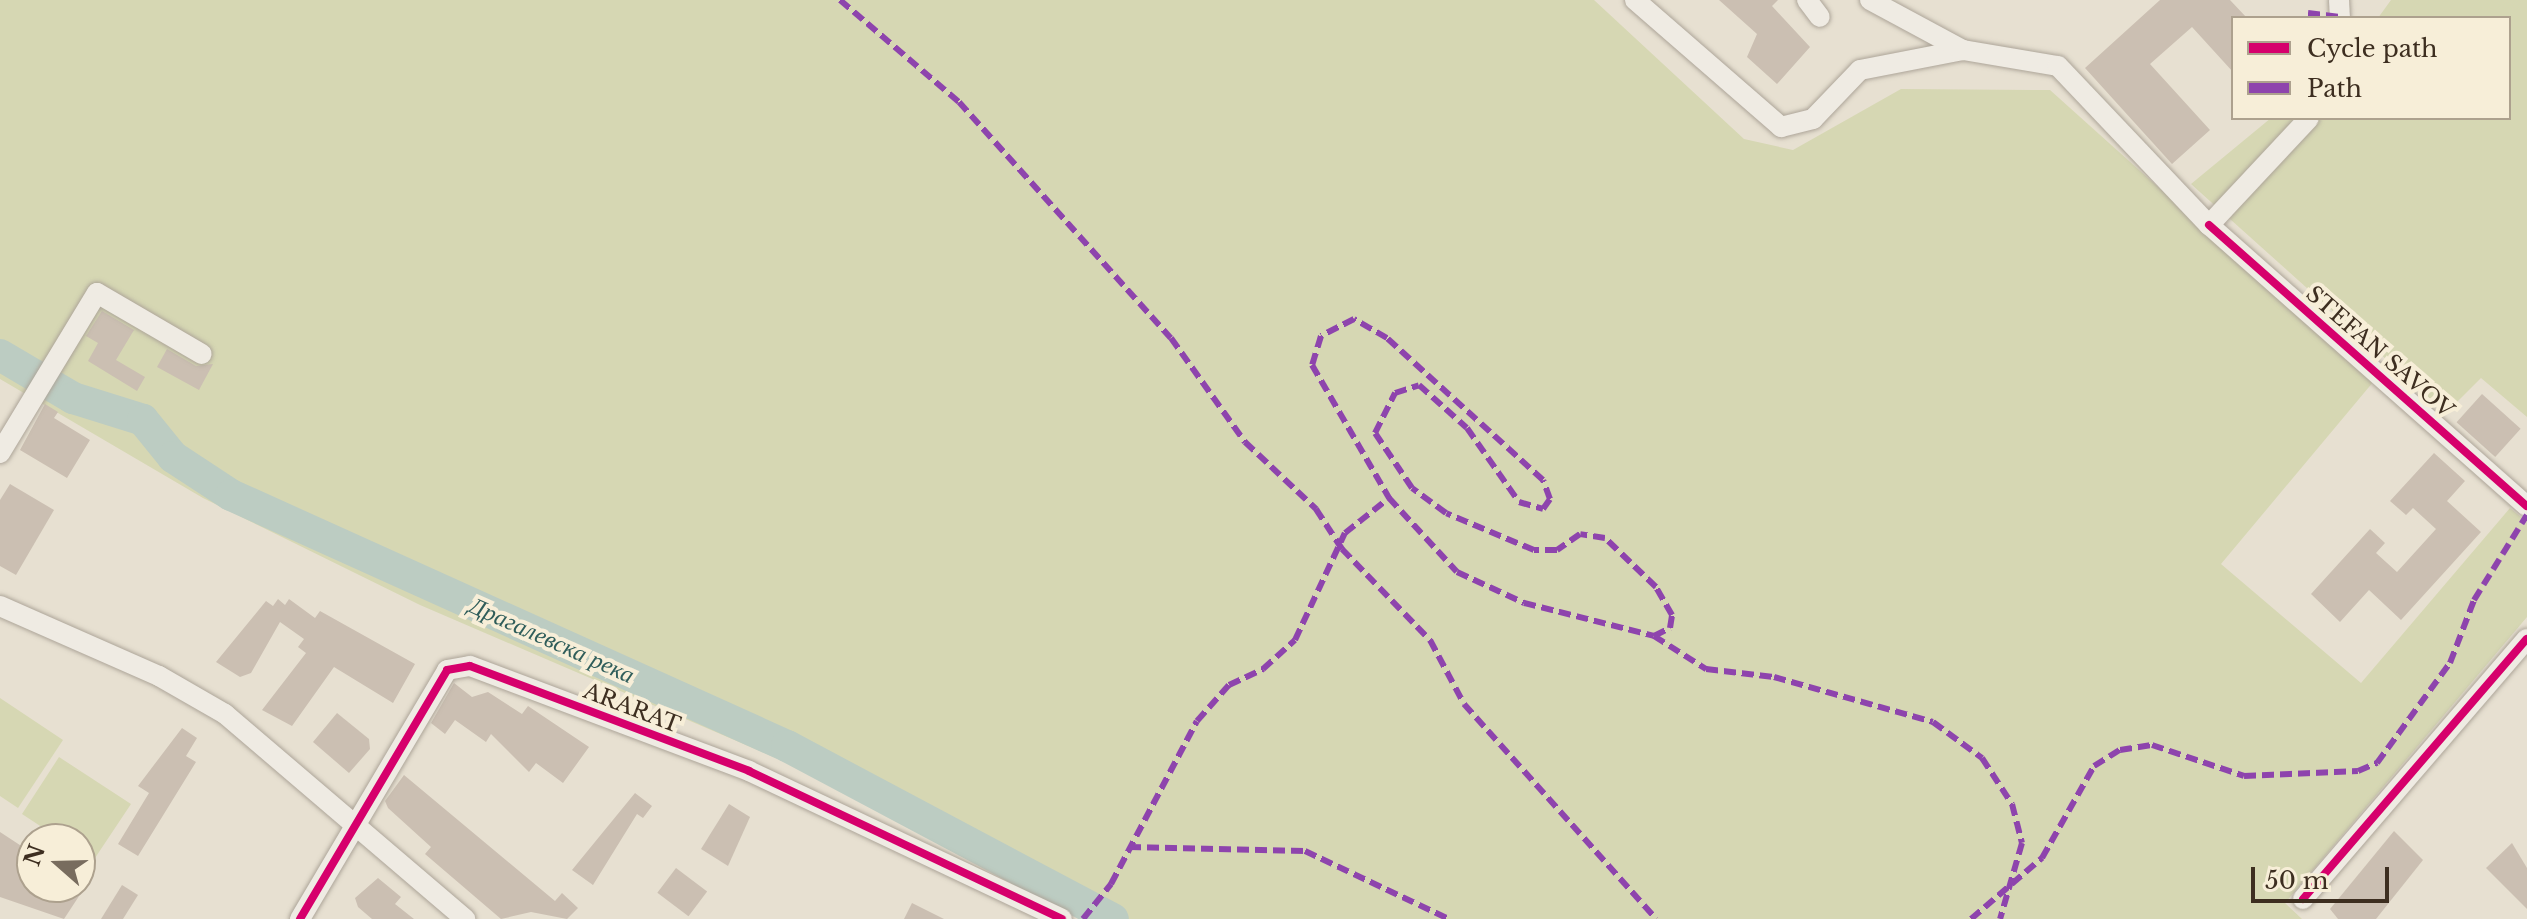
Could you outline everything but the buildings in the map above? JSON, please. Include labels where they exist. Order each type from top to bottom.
[{"type":"street","points":[[1635,0],[1781,127],[1813,119],[1860,70],[1963,50]]},
{"type":"street","points":[[1807,0],[1820,17]]},
{"type":"street","points":[[1870,0],[1963,50]]},
{"type":"street","name":"STEFAN SAVOV","points":[[1963,50],[2058,66],[2209,225],[2527,506]]},
{"type":"street","points":[[2209,225],[2307,120]]},
{"type":"street","points":[[0,453],[97,293],[202,354]]},
{"type":"street","points":[[0,606],[159,676],[225,714],[465,919]]},
{"type":"street","points":[[2303,899],[2527,639]]},
{"type":"street","name":"ARARAT","points":[[300,919],[358,828],[447,670],[470,666],[749,771],[1062,919]]},
{"type":"green space","points":[[0,0],[1594,0],[1744,139],[1793,150],[1901,89],[2050,90],[2374,381],[2221,564],[2361,683],[2510,508],[2527,522],[2527,617],[2285,903],[2302,919],[1112,919],[1118,905],[420,605],[203,498],[0,379]]},
{"type":"green space","points":[[2391,0],[2527,0],[2527,417],[2481,378],[2446,413],[2191,184],[2269,120],[2511,120],[2511,16],[2379,16]]},
{"type":"green space","points":[[0,698],[63,740],[18,808],[0,796]]},
{"type":"green space","points":[[59,757],[131,804],[96,856],[96,823],[36,823],[22,814]]},
{"type":"waterway","name":"Драгалевска река","points":[[0,355],[73,398],[143,420],[173,457],[231,495],[787,746],[1113,919]]},
{"type":"marked path","points":[[840,0],[959,102],[1171,338],[1245,442],[1316,509],[1342,549],[1430,640],[1464,704],[1656,919]]},
{"type":"marked path","points":[[2308,13],[2332,16]]},
{"type":"marked path","points":[[1654,636],[1670,628],[1672,615],[1656,587],[1605,538],[1580,534],[1557,550],[1534,550],[1446,513],[1412,488],[1375,433],[1395,393],[1419,385],[1467,428],[1519,502],[1543,509],[1550,499],[1543,480],[1387,338],[1354,319],[1321,336],[1312,365],[1389,498],[1457,572],[1524,603],[1654,636],[1706,669],[1774,677],[1933,722],[1982,758],[2012,804],[2022,843],[2000,919]]},
{"type":"marked path","points":[[1083,919],[1111,884],[1197,721],[1229,685],[1263,669],[1295,640],[1345,533],[1389,498]]},
{"type":"marked path","points":[[1971,919],[2042,858],[2094,766],[2120,750],[2152,745],[2244,776],[2358,771],[2377,763],[2450,663],[2474,600],[2527,515]]},
{"type":"marked path","points":[[1129,847],[1305,851],[1449,919]]},
{"type":"cycle path","points":[[2209,225],[2527,506]]},
{"type":"cycle path","points":[[2303,899],[2527,639]]},
{"type":"cycle path","points":[[300,919],[447,670],[470,666],[749,771],[1062,919]]}]
